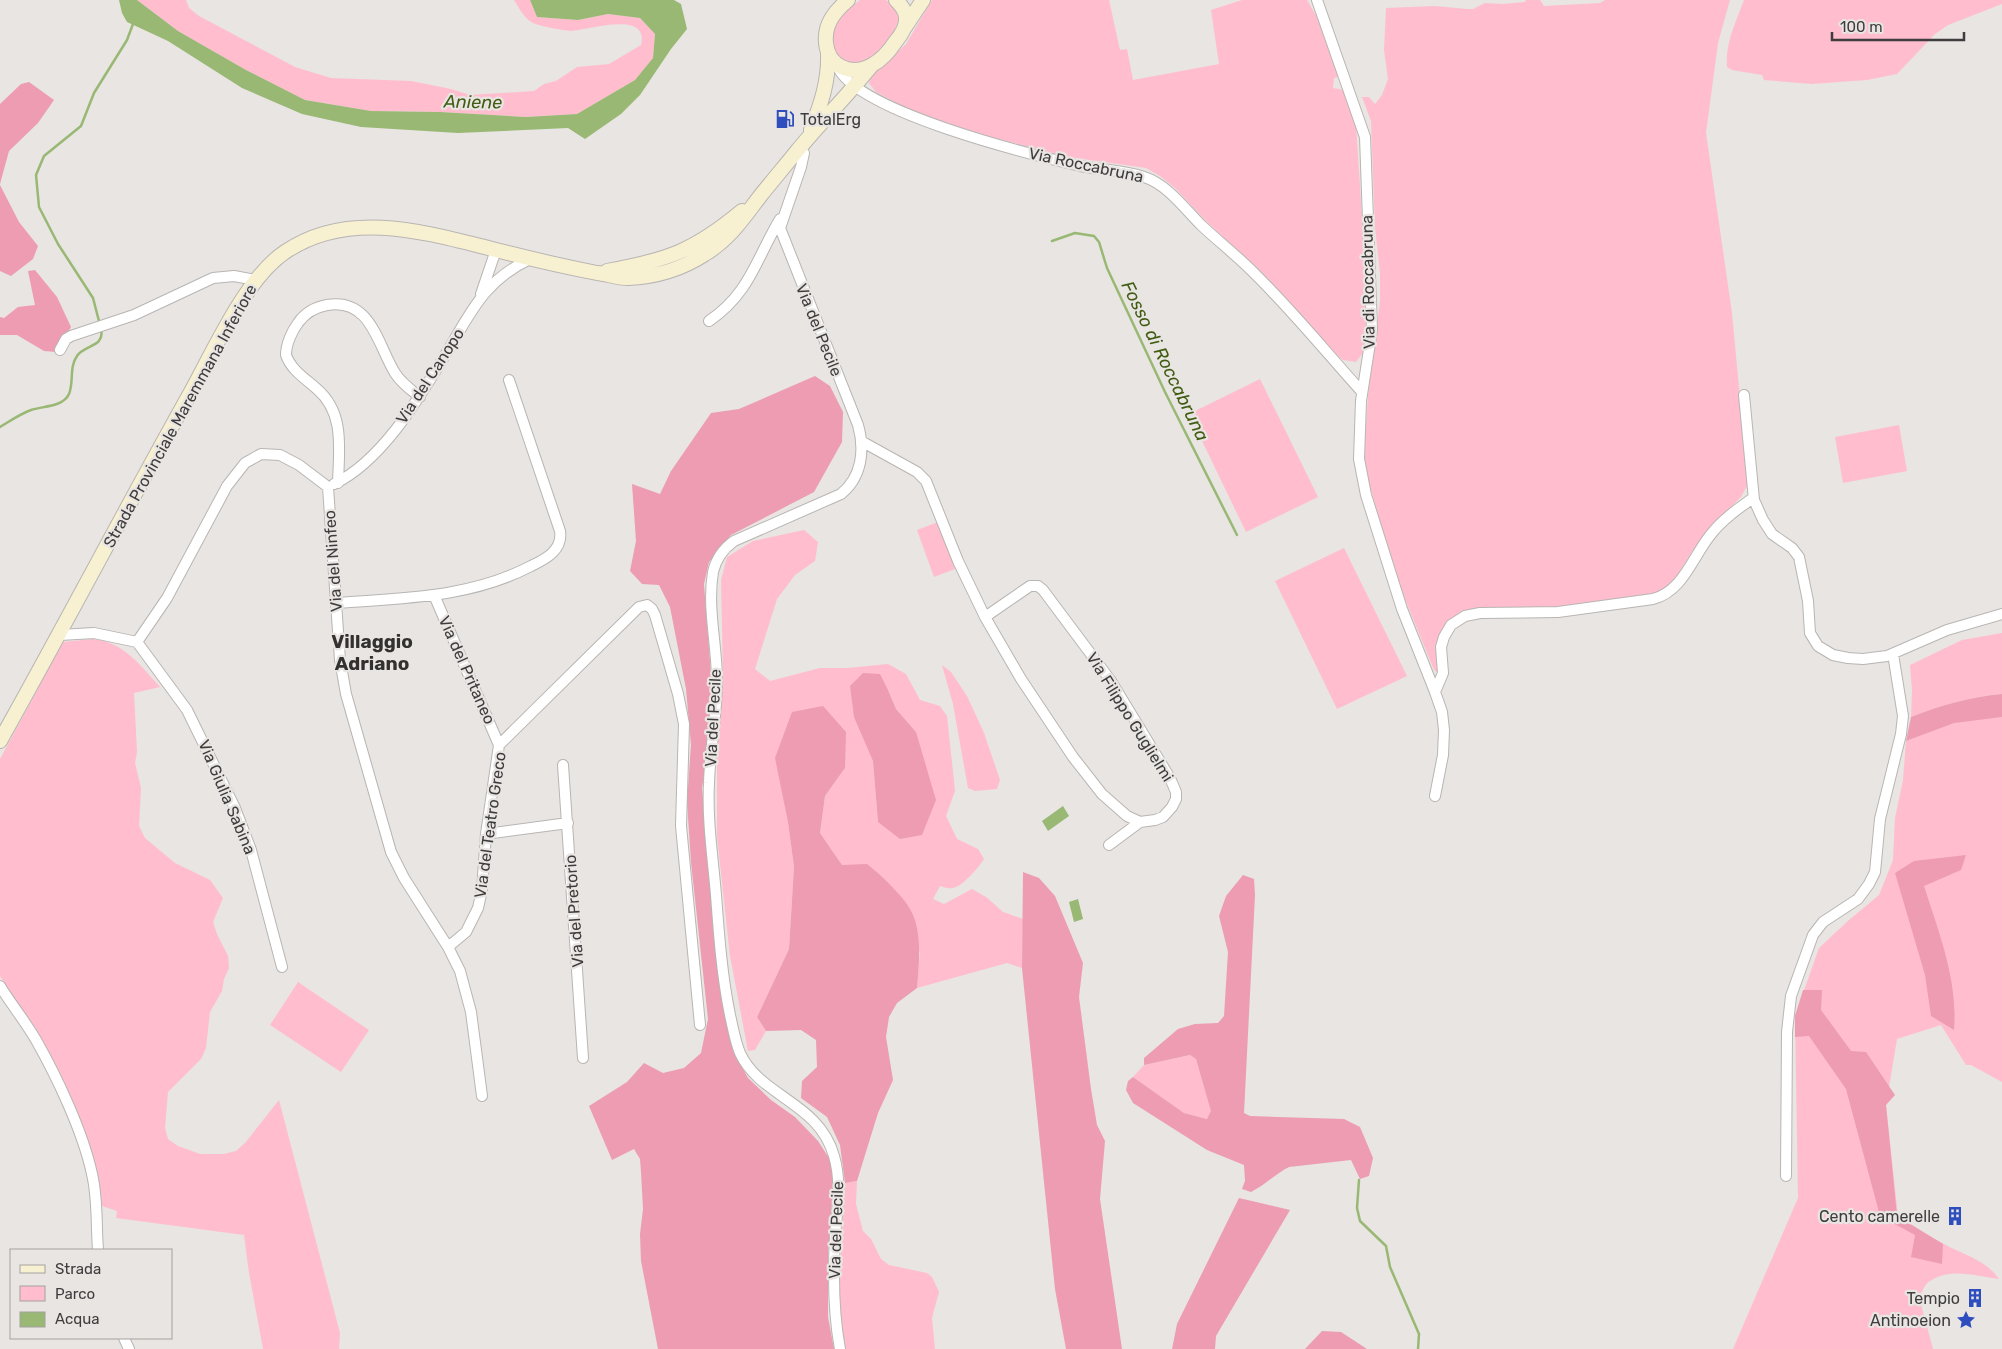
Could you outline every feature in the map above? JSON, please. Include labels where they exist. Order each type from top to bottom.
[{"type":"main road","name":"Strada Provinciale Maremmana Inferiore","points":[[808,137],[822,102],[833,59],[826,32],[841,0]]},
{"type":"main road","points":[[835,13],[848,0]]},
{"type":"main road","points":[[896,0],[903,8],[906,17],[905,26]]},
{"type":"main road","points":[[905,26],[923,0]]},
{"type":"main road","name":"Strada Provinciale Maremmana Inferiore","points":[[0,740],[60,635],[237,309],[256,280],[272,262],[295,245],[318,235],[344,229],[379,228],[408,230],[564,268],[619,277],[643,277],[688,264],[708,253],[738,226],[808,137],[890,48],[905,26]]},
{"type":"main road","points":[[833,59],[850,70],[872,66]]},
{"type":"street","name":"Via di Roccabruna","points":[[1317,0],[1361,122],[1366,145],[1372,337],[1362,392],[1359,453],[1366,495],[1402,609],[1436,692],[1443,720],[1444,741],[1440,776],[1435,796]]},
{"type":"street","points":[[833,59],[844,78],[854,87]]},
{"type":"street","name":"Via Roccabruna","points":[[854,87],[911,115],[970,137],[1053,159],[1135,174],[1153,181],[1251,270],[1362,392]]},
{"type":"street","name":"Via del Pecile","points":[[799,149],[804,153],[801,167],[784,211],[780,228],[858,425],[861,441],[859,467],[852,482],[845,490],[826,501],[731,544],[722,552],[716,562],[713,572],[712,592],[717,678],[708,801],[725,990],[736,1042],[746,1063],[764,1081],[797,1105],[817,1123],[828,1138],[834,1154],[839,1191],[834,1254],[834,1301],[840,1349]]},
{"type":"street","points":[[709,320],[730,305],[742,290],[784,211]]},
{"type":"street","points":[[480,296],[496,250]]},
{"type":"street","points":[[480,296],[505,272],[530,259]]},
{"type":"street","points":[[60,350],[68,337],[134,315],[213,278],[228,276],[256,280]]},
{"type":"street","name":"Via del Canopo","points":[[333,485],[356,471],[395,430],[420,397],[480,296]]},
{"type":"street","points":[[333,485],[339,436],[335,413],[327,398],[297,371],[287,357],[287,346],[293,331],[301,319],[312,311],[329,304],[342,304],[356,311],[369,321],[375,330],[399,379],[420,397]]},
{"type":"street","points":[[336,603],[434,595],[476,588],[514,575],[550,555],[560,543],[560,529],[509,380]]},
{"type":"street","points":[[1744,395],[1754,498],[1763,520],[1772,534],[1792,548],[1799,557],[1808,601],[1810,633],[1816,644],[1830,653],[1848,658],[1863,659],[1893,654],[1947,630],[2002,614]]},
{"type":"street","points":[[861,441],[917,472],[926,481],[958,561],[985,617],[1031,695],[1084,772],[1116,808],[1140,822],[1109,845]]},
{"type":"street","name":"Via del Ninfeo","points":[[137,642],[167,598],[227,486],[236,473],[249,460],[264,454],[280,455],[333,485],[336,603],[344,687],[385,835],[404,878],[448,948],[460,971],[470,1007],[482,1096]]},
{"type":"street","points":[[1436,692],[1443,673],[1442,642],[1448,629],[1460,618],[1477,613],[1558,612],[1654,599],[1663,596],[1680,581],[1714,530],[1754,498]]},
{"type":"street","name":"Via Filippo Guglielmi","points":[[985,617],[1032,586],[1043,590],[1122,698],[1166,770],[1175,789],[1174,804],[1166,814],[1155,820],[1140,822]]},
{"type":"street","name":"Via del Pritaneo","points":[[434,595],[499,745]]},
{"type":"street","name":"Via del Pecile","points":[[647,605],[652,608],[655,615],[678,694],[684,724],[681,826],[700,1025]]},
{"type":"street","name":"Via del Teatro Greco","points":[[448,948],[466,932],[476,912],[482,890],[486,834],[499,745],[637,609],[647,605]]},
{"type":"street","points":[[60,635],[94,633],[137,642]]},
{"type":"street","name":"Via Giulia Sabina","points":[[137,642],[187,710],[235,808],[251,850],[282,968]]},
{"type":"street","points":[[1786,1176],[1787,1027],[1789,1005],[1806,952],[1816,931],[1823,922],[1858,899],[1875,872],[1880,819],[1901,734],[1903,716],[1893,654]]},
{"type":"street","name":"Via del Pretorio","points":[[563,765],[583,1058]]},
{"type":"street","points":[[486,834],[568,823]]},
{"type":"street","points":[[0,986],[40,1047],[79,1134],[94,1184],[98,1249]]},
{"type":"green space","points":[[137,0],[186,0],[189,8],[199,16],[295,67],[331,78],[411,81],[470,95],[534,91],[544,84],[556,81],[577,67],[609,64],[641,45],[641,34],[636,28],[627,25],[615,24],[571,31],[533,23],[522,13],[514,0],[530,0],[537,17],[578,20],[608,14],[640,18],[655,34],[653,58],[635,80],[577,114],[526,117],[440,112],[371,111],[305,100],[246,70],[178,31]]},
{"type":"green space","points":[[860,0],[886,0],[896,11],[898,21],[893,33],[878,51],[865,60],[850,63],[842,59],[834,48],[833,34],[839,21]]},
{"type":"green space","points":[[932,0],[1109,0],[1120,50],[1127,49],[1133,80],[1219,64],[1211,10],[1242,0],[1307,0],[1318,19],[1340,76],[1334,78],[1333,88],[1344,90],[1356,124],[1367,296],[1365,345],[1362,354],[1356,362],[1343,360],[1331,351],[1267,278],[1207,222],[1175,188],[1146,168],[1069,157],[970,132],[915,113],[876,92],[869,83],[871,77],[906,44]]},
{"type":"green space","points":[[1526,0],[1540,0],[1544,6],[1600,3],[1605,0],[1730,0],[1718,43],[1706,133],[1732,313],[1748,484],[1741,497],[1709,528],[1671,585],[1659,592],[1628,598],[1558,607],[1477,609],[1459,613],[1446,625],[1439,671],[1437,672],[1434,670],[1396,577],[1367,476],[1364,455],[1368,396],[1380,301],[1380,273],[1375,227],[1371,121],[1362,97],[1369,97],[1375,104],[1382,95],[1388,79],[1384,50],[1386,8],[1435,6],[1473,9],[1485,3],[1503,4],[1525,2]]},
{"type":"green space","points":[[1744,0],[2002,0],[2002,4],[1948,25],[1935,34],[1897,74],[1867,80],[1812,84],[1764,80],[1762,75],[1732,70],[1727,67],[1729,41]]},
{"type":"green space","points":[[1260,379],[1318,497],[1246,532],[1189,414]]},
{"type":"green space","points":[[1899,425],[1907,471],[1843,483],[1835,437]]},
{"type":"green space","points":[[938,522],[955,569],[934,577],[917,530]]},
{"type":"green space","points":[[804,530],[818,542],[815,561],[795,575],[777,599],[755,669],[770,681],[820,668],[848,668],[888,664],[906,674],[920,700],[940,706],[947,716],[955,791],[946,816],[957,839],[978,849],[984,859],[970,876],[957,887],[940,886],[933,899],[944,904],[972,889],[986,897],[1003,912],[1023,919],[1022,968],[1007,963],[917,988],[920,952],[842,865],[820,833],[825,796],[845,768],[788,822],[794,867],[789,949],[757,1017],[766,1031],[755,1050],[748,1051],[730,956],[717,836],[717,747],[723,674],[721,580],[727,557],[753,541]],"holes":[[[888,690],[896,709],[916,732],[878,822],[873,761]]]},
{"type":"green space","points":[[1344,548],[1407,676],[1337,709],[1275,581]]},
{"type":"green space","points":[[2002,633],[2002,694],[1956,702],[1911,717],[1910,665],[1962,640]]},
{"type":"green space","points":[[93,639],[104,641],[123,650],[160,687],[134,693],[137,752],[135,763],[141,788],[139,826],[145,838],[175,863],[210,880],[223,898],[213,922],[228,956],[229,968],[224,979],[222,991],[210,1012],[206,1048],[201,1059],[168,1092],[165,1128],[168,1139],[178,1146],[200,1154],[224,1154],[236,1151],[245,1143],[279,1100],[340,1333],[339,1349],[263,1349],[244,1235],[116,1218],[117,1211],[102,1206],[96,1170],[67,1092],[39,1037],[0,976],[0,759],[63,642]]},
{"type":"green space","points":[[942,665],[951,672],[967,696],[984,733],[1000,780],[997,789],[975,791],[968,788],[953,704]]},
{"type":"green space","points":[[2002,717],[2002,1082],[1971,1065],[1966,1065],[1941,1025],[1897,1039],[1886,1105],[1898,1216],[1938,1241],[1981,1262],[1994,1272],[1999,1279],[1955,1273],[1938,1277],[1927,1284],[1919,1297],[1933,1349],[1733,1349],[1798,1198],[1795,1016],[1819,948],[1879,895],[1893,860],[1895,818],[1903,780],[1906,741],[1955,721]]},
{"type":"green space","points":[[298,982],[369,1030],[341,1072],[270,1025]]},
{"type":"green space","points":[[1190,1055],[1196,1059],[1212,1111],[1207,1119],[1184,1113],[1133,1077],[1144,1065]]},
{"type":"green space","points":[[857,1181],[856,1204],[863,1231],[871,1239],[881,1259],[889,1265],[927,1273],[932,1277],[939,1292],[932,1318],[935,1349],[844,1349],[838,1302],[845,1183]]},
{"type":"shaded area","points":[[29,82],[54,100],[38,123],[9,151],[0,184],[0,104],[21,84]]},
{"type":"shaded area","points":[[0,185],[19,222],[38,246],[33,259],[11,276],[0,271]]},
{"type":"shaded area","points":[[35,270],[57,297],[71,327],[56,352],[44,351],[17,335],[0,335],[0,317],[4,318],[18,307],[35,305],[28,271]]},
{"type":"shaded area","points":[[815,376],[830,386],[843,412],[842,442],[814,492],[731,535],[709,562],[704,584],[712,688],[709,744],[702,788],[722,1002],[733,1051],[748,1078],[771,1100],[795,1117],[818,1141],[829,1158],[834,1174],[828,1254],[828,1317],[834,1349],[658,1349],[641,1261],[640,1234],[643,1209],[640,1159],[634,1149],[612,1160],[589,1106],[627,1082],[644,1063],[663,1073],[684,1068],[701,1053],[708,1019],[691,862],[687,802],[691,745],[686,689],[670,607],[659,585],[642,584],[630,571],[636,541],[632,484],[660,494],[671,471],[711,413],[739,409]]},
{"type":"shaded area","points":[[863,673],[880,674],[896,709],[916,732],[936,800],[922,835],[900,839],[878,822],[873,761],[854,717],[850,686]]},
{"type":"shaded area","points":[[2002,694],[2002,717],[1954,723],[1906,741],[1911,717],[1956,702]]},
{"type":"shaded area","points":[[823,706],[846,732],[845,768],[825,796],[820,833],[842,865],[867,864],[900,895],[913,915],[919,942],[917,988],[897,1003],[889,1017],[886,1037],[893,1080],[878,1113],[857,1181],[845,1183],[840,1145],[827,1117],[801,1098],[802,1081],[817,1067],[816,1040],[801,1030],[766,1031],[757,1017],[789,949],[794,867],[788,822],[775,758],[792,712]]},
{"type":"shaded area","points":[[1966,855],[1961,870],[1924,886],[1950,975],[1953,993],[1954,1030],[1931,1016],[1925,975],[1895,873],[1914,861]]},
{"type":"shaded area","points":[[1023,872],[1039,878],[1055,896],[1083,963],[1079,997],[1097,1125],[1105,1141],[1100,1199],[1122,1349],[1066,1349],[1055,1289],[1022,968]]},
{"type":"shaded area","points":[[1243,875],[1254,879],[1255,895],[1244,1113],[1250,1116],[1344,1119],[1360,1127],[1373,1158],[1369,1176],[1360,1179],[1351,1160],[1289,1167],[1251,1192],[1242,1189],[1245,1181],[1244,1165],[1207,1150],[1133,1103],[1126,1090],[1128,1081],[1133,1077],[1184,1113],[1207,1119],[1211,1111],[1196,1059],[1190,1055],[1144,1065],[1144,1058],[1178,1029],[1195,1024],[1218,1023],[1224,1016],[1228,952],[1219,916],[1226,896]]},
{"type":"shaded area","points":[[1803,990],[1822,990],[1821,1010],[1851,1051],[1866,1052],[1895,1095],[1886,1105],[1897,1216],[1943,1244],[1942,1264],[1911,1257],[1915,1235],[1880,1216],[1846,1089],[1809,1036],[1795,1037],[1795,1016]]},
{"type":"shaded area","points":[[1239,1198],[1290,1210],[1216,1336],[1215,1349],[1172,1349],[1177,1324]]},
{"type":"shaded area","points":[[1322,1331],[1341,1332],[1367,1349],[1305,1349]]},
{"type":"water","points":[[119,0],[137,0],[178,31],[246,70],[305,100],[371,111],[440,112],[526,117],[577,114],[635,80],[653,58],[655,34],[640,18],[608,14],[578,20],[537,17],[530,0],[674,0],[681,4],[687,29],[640,95],[621,114],[585,139],[568,128],[458,133],[361,127],[302,114],[242,88],[168,41],[127,22],[122,13]]},
{"type":"water","points":[[1063,806],[1069,816],[1048,831],[1042,821]]},
{"type":"water","points":[[1078,899],[1083,919],[1074,922],[1069,902]]},
{"type":"waterway","points":[[100,325],[93,298],[58,244],[39,207],[36,175],[44,156],[81,126],[94,93],[127,40],[133,24]]},
{"type":"waterway","name":"Fosso di Roccabruna","points":[[1052,241],[1075,233],[1094,236],[1099,242],[1107,268],[1165,392],[1237,535]]},
{"type":"waterway","points":[[0,427],[27,412],[58,404],[66,398],[69,394],[72,370],[77,356],[80,352],[100,340],[101,330]]},
{"type":"waterway","name":"Fosso di Roccabruna","points":[[1359,1180],[1357,1208],[1360,1221],[1386,1246],[1390,1267],[1419,1334],[1418,1349]]},
{"type":"place","name":"TotalErg","points":[[785,119]]},
{"type":"place","name":"Cento camerelle","points":[[1955,1216]]},
{"type":"place","name":"Tempio","points":[[1975,1298]]},
{"type":"place","name":"Antinoeion","points":[[1966,1320]]},
{"type":"district","name":"Villaggio Adriano","points":[[372,652]]},
{"type":"water label","name":"Aniene","points":[[473,102]]}]
